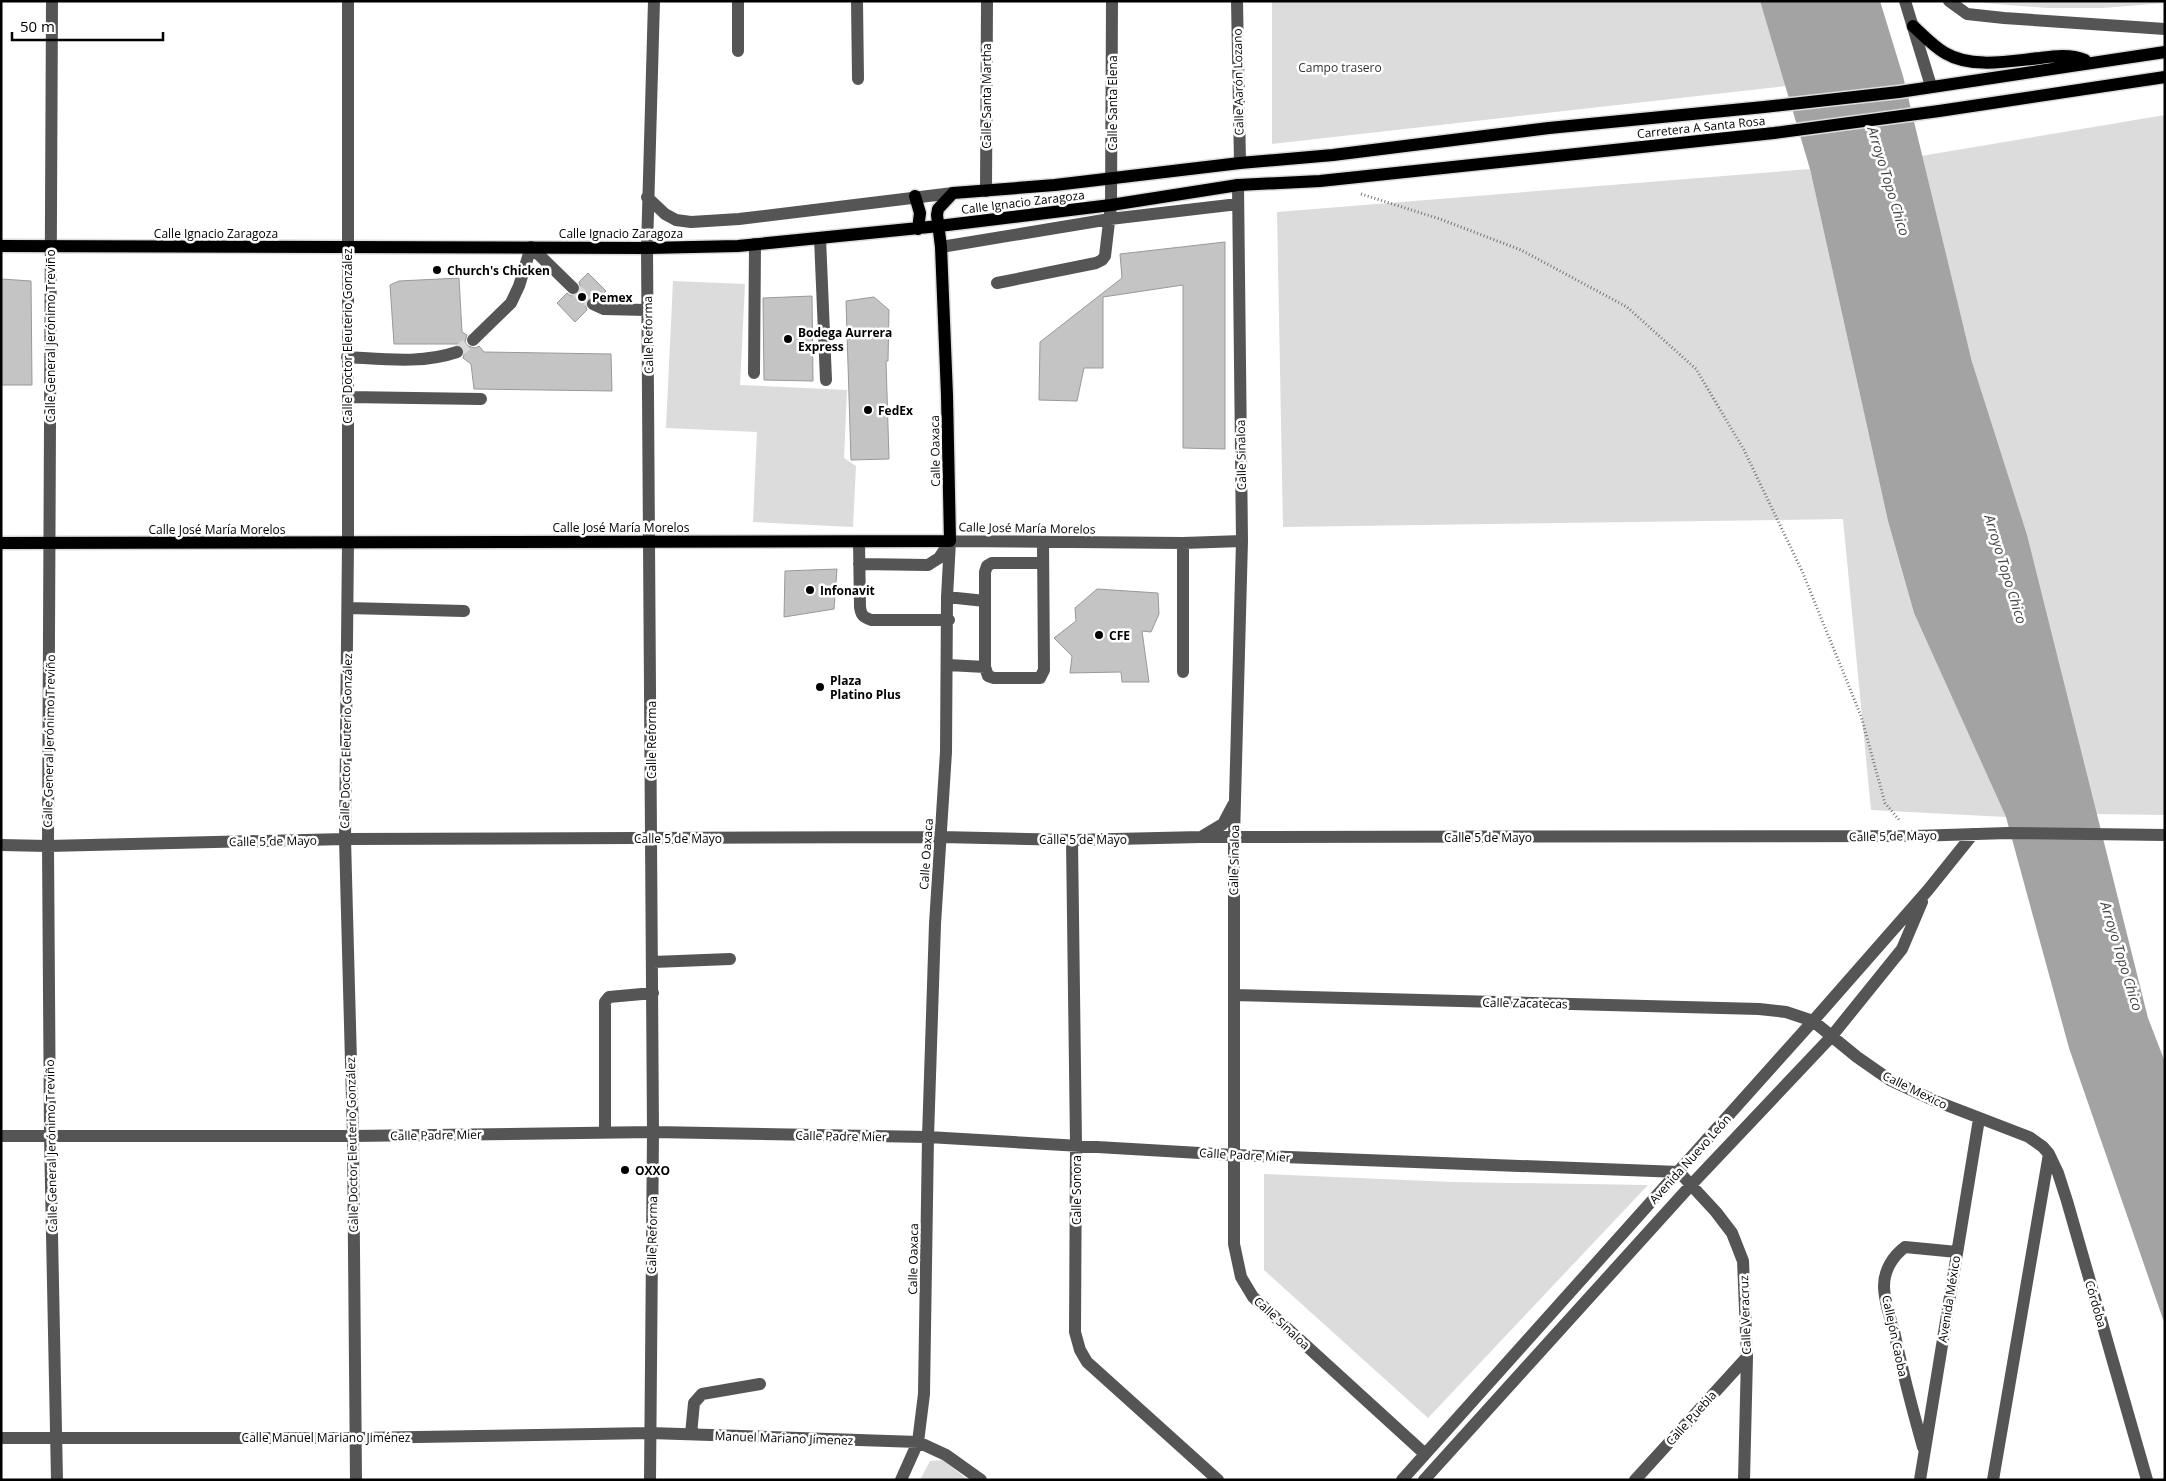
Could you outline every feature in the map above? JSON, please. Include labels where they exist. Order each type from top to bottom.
[{"type":"main road","points":[[1913,26],[1946,54],[1966,62],[2006,61],[2059,55],[2076,57],[2090,62]]},
{"type":"main road","name":"Carretera A Santa Rosa","points":[[1112,177],[1332,155],[1549,128],[1899,92],[2165,52]]},
{"type":"main road","name":"Carretera A Santa Rosa","points":[[1238,186],[1320,181],[1774,133],[1906,116],[2165,77]]},
{"type":"main road","name":"Calle Ignacio Zaragoza","points":[[953,193],[1112,177]]},
{"type":"main road","name":"Calle Ignacio Zaragoza","points":[[1,246],[647,248],[755,244],[939,226],[1111,205],[1238,186]]},
{"type":"main road","name":"Calle Oaxaca","points":[[950,541],[947,395],[938,209],[953,193]]},
{"type":"main road","points":[[915,196],[920,213],[918,228]]},
{"type":"main road","name":"Calle José María Morelos","points":[[1,543],[950,541]]},
{"type":"street","name":"Calle General Jerónimo Treviño","points":[[52,1],[48,846],[50,1136],[58,1438],[57,1480]]},
{"type":"street","name":"Calle Doctor Eleuterio González","points":[[348,1],[348,608],[345,839],[353,1136],[356,1480]]},
{"type":"street","name":"Calle Reforma","points":[[650,1480],[653,962],[647,197],[654,1]]},
{"type":"street","points":[[738,1],[738,50]]},
{"type":"street","points":[[857,1],[858,79]]},
{"type":"street","name":"Calle Santa Martha","points":[[986,1],[986,191]]},
{"type":"street","name":"Calle Santa Elena","points":[[997,283],[1102,260],[1105,256],[1108,243],[1112,177],[1112,1]]},
{"type":"street","name":"Calle Aarón Lozano","points":[[1236,1],[1240,163]]},
{"type":"street","points":[[1905,1],[1931,86]]},
{"type":"street","points":[[1949,1],[1967,14],[2165,29]]},
{"type":"street","name":"Calle Sinaloa","points":[[1238,186],[1242,541],[1234,837],[1234,1244],[1241,1277],[1248,1290],[1422,1457],[1428,1476]]},
{"type":"street","name":"Calle Ignacio Zaragoza","points":[[647,197],[665,214],[676,220],[691,222],[953,193]]},
{"type":"street","points":[[941,247],[1110,219],[1238,204]]},
{"type":"street","points":[[820,238],[826,380]]},
{"type":"street","points":[[754,373],[755,244]]},
{"type":"street","points":[[473,340],[511,303],[519,286],[531,247],[572,288]]},
{"type":"street","points":[[593,304],[604,308],[647,310]]},
{"type":"street","points":[[348,357],[399,360],[438,359],[457,352]]},
{"type":"street","points":[[348,396],[481,399]]},
{"type":"street","points":[[859,564],[928,565],[939,558],[950,541]]},
{"type":"street","name":"Calle José María Morelos","points":[[950,541],[1183,544],[1242,541]]},
{"type":"street","name":"Calle Oaxaca","points":[[901,1480],[918,1442],[924,1394],[928,1137],[935,924],[946,752],[949,620],[947,597],[950,541]]},
{"type":"street","points":[[859,542],[860,607],[864,618],[871,620],[949,620]]},
{"type":"street","points":[[1043,542],[1043,563],[1043,675],[1040,678],[994,678],[986,672],[985,667],[985,572],[987,566],[992,563],[1043,563]]},
{"type":"street","points":[[1183,544],[1183,672]]},
{"type":"street","points":[[947,597],[985,601]]},
{"type":"street","points":[[348,608],[464,611]]},
{"type":"street","points":[[948,665],[985,667]]},
{"type":"street","points":[[1201,837],[1223,824],[1236,798]]},
{"type":"street","name":"Calle 5 de Mayo","points":[[1,845],[48,846],[345,839],[941,837],[1072,840],[1201,837],[1914,836],[2008,832],[2165,835]]},
{"type":"street","name":"Avenida Nuevo León","points":[[1402,1480],[1813,1021],[1928,890],[1973,834]]},
{"type":"street","name":"Calle Sonora","points":[[1072,840],[1076,1144],[1075,1332],[1080,1350],[1087,1362],[1218,1480]]},
{"type":"street","points":[[1428,1476],[1691,1185],[1831,1037],[1902,949],[1928,890]]},
{"type":"street","points":[[653,962],[730,959]]},
{"type":"street","points":[[605,1132],[605,1002],[609,997],[653,993]]},
{"type":"street","name":"Calle Zacatecas","points":[[1234,995],[1759,1008],[1786,1012],[1813,1021]]},
{"type":"street","name":"Calle Mexico","points":[[1813,1021],[1831,1037],[1890,1080],[1979,1119],[2029,1137]]},
{"type":"street","name":"Avenida México","points":[[1920,1480],[1979,1119]]},
{"type":"street","name":"Calle Padre Mier","points":[[1,1136],[353,1136],[653,1132],[928,1137],[1076,1144],[1234,1155],[1679,1172]]},
{"type":"street","name":"Córdoba","points":[[2029,1137],[2049,1154],[2058,1173],[2147,1480]]},
{"type":"street","points":[[1993,1480],[2049,1154]]},
{"type":"street","name":"Calle Veracruz","points":[[1679,1172],[1716,1212],[1732,1233],[1743,1261],[1747,1356],[1744,1480]]},
{"type":"street","name":"Callejón Caoba","points":[[1924,1452],[1907,1390],[1884,1286],[1886,1276],[1896,1254],[1906,1247],[1957,1252]]},
{"type":"street","points":[[1603,1256],[1616,1268]]},
{"type":"street","points":[[1544,1322],[1558,1333]]},
{"type":"street","name":"Calle Puebla","points":[[1635,1480],[1747,1356]]},
{"type":"street","points":[[691,1434],[694,1403],[702,1394],[760,1384]]},
{"type":"street","points":[[1470,1404],[1482,1416]]},
{"type":"street","name":"Manuel Mariano Jimenez","points":[[650,1433],[918,1442]]},
{"type":"street","name":"Calle Manuel Mariano Jiménez","points":[[1,1438],[356,1438],[650,1433]]},
{"type":"street","points":[[1436,1441],[1448,1452]]},
{"type":"street","points":[[918,1442],[946,1455],[981,1480]]},
{"type":"path","points":[[1358,193],[1440,219],[1530,255],[1627,306],[1696,369],[1744,450],[1802,571],[1861,716],[1885,803],[1914,836]]},
{"type":"green space","name":"Campo trasero","points":[[1272,1],[1760,1],[1786,86],[1272,144]]},
{"type":"green space","points":[[1980,1],[2165,1],[2165,3],[2103,8],[2046,8],[1984,3]]},
{"type":"green space","points":[[2165,115],[2165,815],[2096,814],[1972,362],[1921,156]]},
{"type":"green space","points":[[1810,169],[1888,521],[1914,613],[2006,817],[1871,810],[1843,519],[1283,527],[1277,212]]},
{"type":"green space","points":[[673,281],[745,284],[740,385],[847,390],[844,458],[856,466],[853,527],[753,522],[757,432],[666,428]]},
{"type":"green space","points":[[1264,1174],[1452,1182],[1648,1185],[1428,1418],[1264,1270]]},
{"type":"green space","points":[[943,1460],[968,1480],[920,1480],[930,1461]]},
{"type":"water","name":"Arroyo Topo Chico","points":[[1760,1],[1880,1],[1903,76],[1972,362],[2027,535],[2148,1018],[2165,1062],[2165,1325],[2069,1048],[2006,817],[1914,613],[1888,521],[1810,169]]},
{"type":"building","points":[[1225,242],[1225,449],[1183,448],[1183,285],[1103,297],[1103,368],[1084,368],[1077,401],[1039,400],[1040,342],[1122,278],[1120,254]]},
{"type":"building","name":"Pemex","points":[[588,273],[606,291],[599,298],[593,296],[588,298],[585,304],[587,310],[575,322],[557,303],[567,293],[571,296],[578,294],[581,290],[579,282]]},
{"type":"building","points":[[459,278],[462,332],[467,335],[465,342],[468,346],[475,348],[479,346],[484,352],[611,354],[612,391],[474,389],[471,364],[463,358],[465,350],[459,344],[394,344],[390,285],[399,281]]},
{"type":"building","points":[[1,279],[31,281],[32,385],[1,385]]},
{"type":"building","name":"Bodega Aurrera Express","points":[[812,296],[813,381],[764,380],[763,298]]},
{"type":"building","points":[[874,297],[889,310],[888,361],[886,361],[889,459],[851,460],[846,301]]},
{"type":"building","name":"Infonavit","points":[[837,569],[834,609],[784,617],[785,571]]},
{"type":"building","name":"CFE","points":[[1097,589],[1158,593],[1159,614],[1151,632],[1142,631],[1149,682],[1122,682],[1121,672],[1070,673],[1072,656],[1054,638],[1076,621],[1075,608]]},
{"type":"tunnel","points":[[573,288],[593,304]]},
{"type":"tunnel","points":[[457,352],[473,340]]},
{"type":"place","name":"Church's Chicken","points":[[437,270]]},
{"type":"place","name":"Pemex","points":[[582,297]]},
{"type":"place","name":"Bodega Aurrera Express","points":[[788,339]]},
{"type":"place","name":"FedEx","points":[[868,410]]},
{"type":"place","name":"Infonavit","points":[[810,590]]},
{"type":"place","name":"CFE","points":[[1099,635]]},
{"type":"place","name":"Plaza Platino Plus","points":[[820,687]]},
{"type":"place","name":"OXXO","points":[[625,1170]]}]
